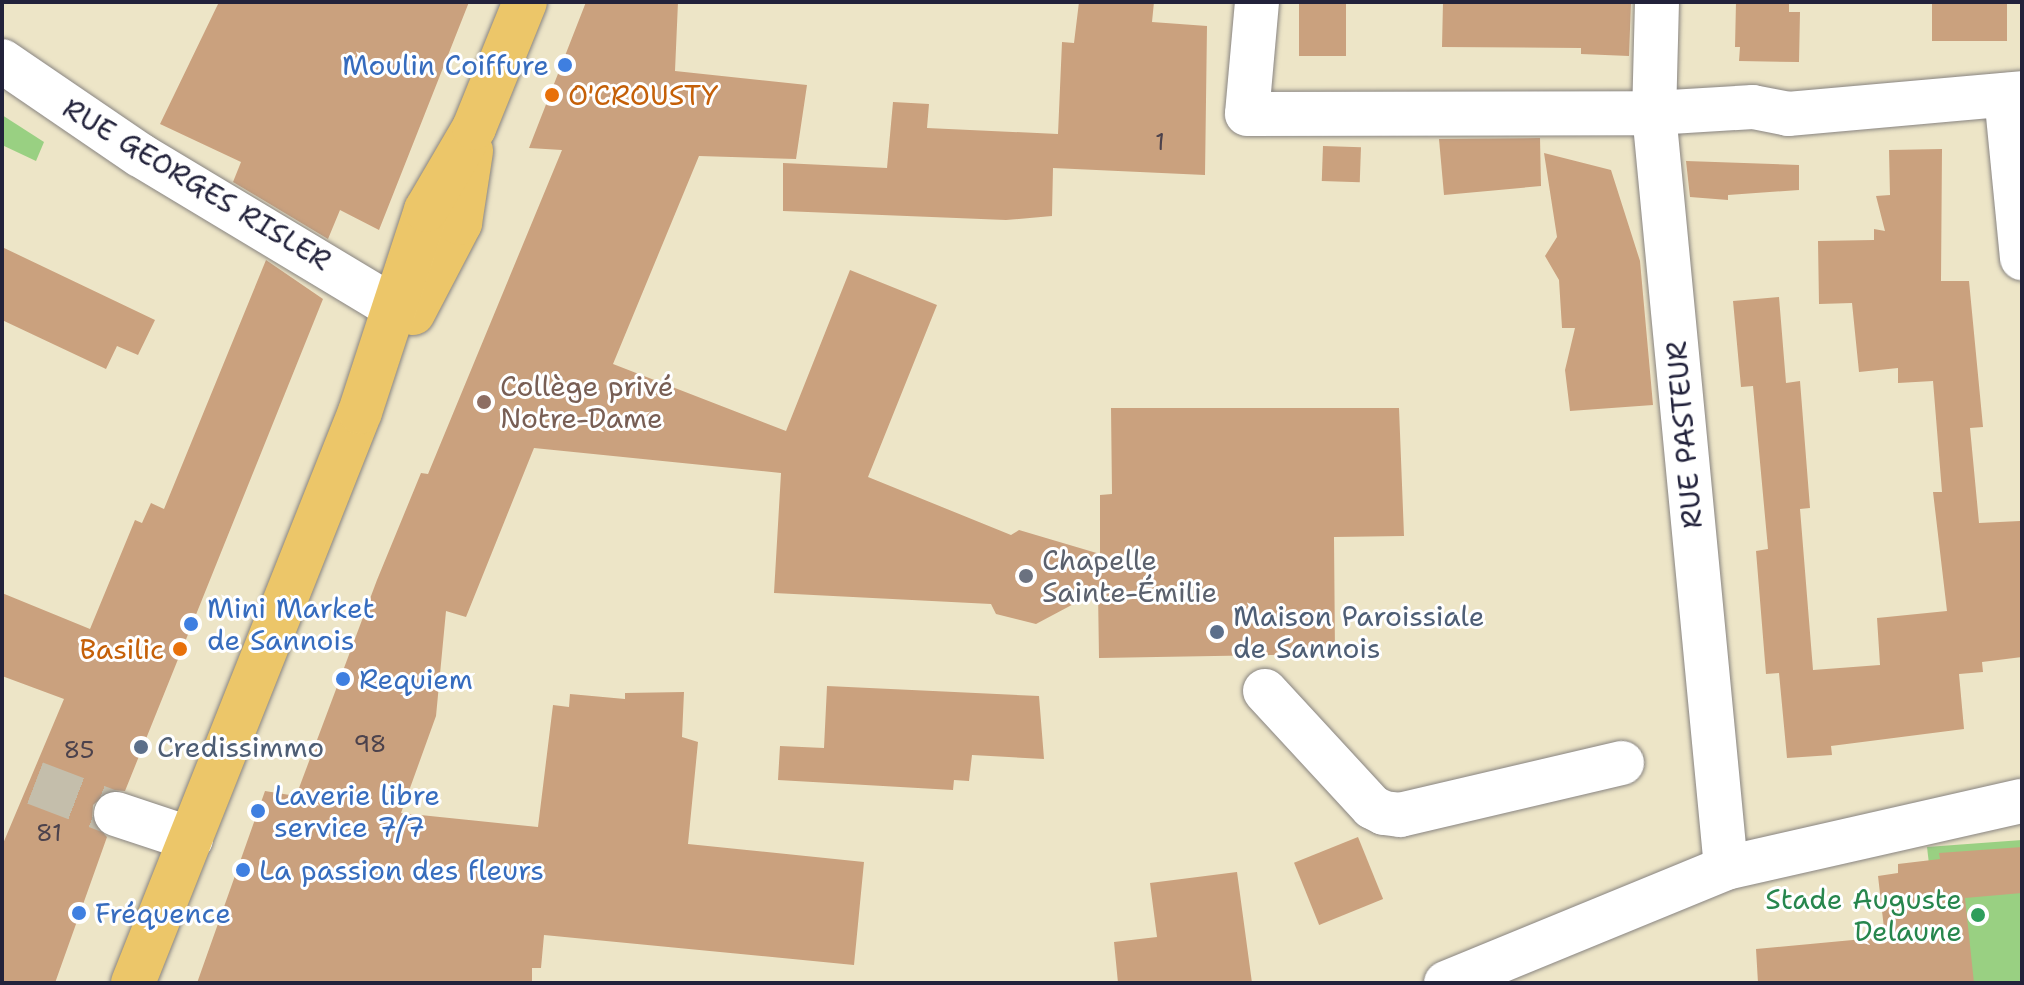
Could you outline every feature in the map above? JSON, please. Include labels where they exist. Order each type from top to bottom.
[{"type":"main road","points":[[138,974],[360,412],[391,306],[426,210],[474,128],[525,2]]},
{"type":"main road","points":[[360,412],[460,223],[474,128]]},
{"type":"street","points":[[1257,2],[1247,114],[1654,113],[1753,107],[1788,114],[2014,94],[2022,258]]},
{"type":"street","name":"RUE PASTEUR","points":[[1657,2],[1654,113],[1726,868]]},
{"type":"street","name":"RUE GEORGES RISLER","points":[[2,61],[140,155],[391,306]]},
{"type":"street","points":[[1265,691],[1372,807],[1384,813],[1400,815],[1622,763]]},
{"type":"street","points":[[1446,983],[1515,968],[1726,868],[2022,801]]},
{"type":"street","points":[[116,814],[191,839]]},
{"type":"green space","points":[[2,115],[44,142],[36,161],[2,145]]},
{"type":"green space","name":"Stade Auguste Delaune","points":[[2022,840],[2022,983],[1943,983],[1927,847]]},
{"type":"building","points":[[219,2],[469,2],[379,230],[340,210],[328,239],[233,182],[241,162],[160,124]]},
{"type":"building","points":[[586,2],[678,2],[675,71],[807,85],[796,159],[699,156],[613,364],[786,431],[850,270],[937,305],[868,477],[1011,535],[1019,530],[1100,554],[1100,495],[1112,494],[1111,408],[1399,408],[1404,536],[1334,537],[1335,654],[1099,658],[1098,591],[1036,624],[996,614],[991,604],[774,593],[781,473],[534,448],[466,617],[446,611],[436,716],[401,813],[538,827],[553,705],[569,707],[570,694],[625,699],[625,693],[684,692],[682,737],[698,742],[688,844],[864,862],[854,965],[544,935],[541,968],[532,968],[532,983],[197,983],[265,791],[296,796],[377,580],[421,473],[428,474],[562,150],[529,148]]},
{"type":"building","points":[[1079,2],[1154,2],[1152,22],[1207,26],[1205,175],[1053,168],[1052,216],[1006,220],[783,211],[783,163],[887,168],[893,102],[929,104],[927,128],[1058,134],[1062,42],[1074,43]]},
{"type":"building","points":[[1299,2],[1346,2],[1346,56],[1299,56]]},
{"type":"building","points":[[1443,2],[1631,2],[1629,56],[1581,54],[1581,48],[1442,47]]},
{"type":"building","points":[[1736,2],[1789,2],[1789,12],[1800,12],[1799,62],[1739,61],[1740,47],[1735,47]]},
{"type":"building","points":[[1932,2],[2007,2],[2007,41],[1932,41]]},
{"type":"building","points":[[1540,138],[1541,186],[1444,195],[1439,139]]},
{"type":"building","points":[[1323,146],[1361,147],[1360,182],[1322,181]]},
{"type":"building","points":[[1942,149],[1941,281],[1969,281],[1983,427],[1970,428],[1979,523],[2020,521],[2022,657],[1982,662],[1983,672],[1959,674],[1964,729],[1831,746],[1832,755],[1787,758],[1779,673],[1766,674],[1756,551],[1768,549],[1753,386],[1741,387],[1733,301],[1779,297],[1786,383],[1800,381],[1810,508],[1800,509],[1813,670],[1880,665],[1877,618],[1947,611],[1933,492],[1942,492],[1933,381],[1898,383],[1898,368],[1859,372],[1852,303],[1819,304],[1818,241],[1874,240],[1874,229],[1885,231],[1876,196],[1890,195],[1889,150]]},
{"type":"building","points":[[1544,153],[1611,170],[1640,261],[1653,405],[1570,411],[1565,370],[1575,328],[1562,328],[1559,280],[1545,256],[1557,237]]},
{"type":"building","points":[[1686,161],[1799,165],[1799,190],[1728,195],[1728,200],[1690,197]]},
{"type":"building","points":[[2,247],[155,320],[138,355],[117,346],[106,369],[2,320]]},
{"type":"building","points":[[266,260],[323,299],[125,791],[110,790],[93,805],[92,820],[107,837],[55,983],[2,983],[2,846],[64,699],[2,676],[2,593],[90,629],[135,520],[142,523],[151,503],[164,509]]},
{"type":"building","points":[[827,686],[1039,696],[1044,759],[972,755],[969,781],[954,780],[953,790],[778,780],[780,746],[824,748]]},
{"type":"building","points":[[1358,837],[1383,899],[1319,925],[1294,863]]},
{"type":"building","points":[[2022,847],[2022,893],[1965,898],[1974,983],[1758,983],[1756,949],[1885,937],[1878,876],[1898,873],[1898,864],[1940,859],[1939,853]]},
{"type":"building","points":[[1237,872],[1252,983],[1118,983],[1114,942],[1157,937],[1150,883]]},
{"type":"tunnel","points":[[35,783],[116,814]]},
{"type":"place","name":"Moulin Coiffure","points":[[565,65]]},
{"type":"place","name":"O'CROUSTY","points":[[552,95]]},
{"type":"place","name":"Collège privé Notre-Dame","points":[[484,402]]},
{"type":"place","name":"Chapelle Sainte-Émilie","points":[[1026,576]]},
{"type":"place","name":"Mini Market de Sannois","points":[[191,624]]},
{"type":"place","name":"Maison Paroissiale de Sannois","points":[[1217,632]]},
{"type":"place","name":"Basilic","points":[[180,649]]},
{"type":"place","name":"Requiem","points":[[343,679]]},
{"type":"place","name":"Credissimmo","points":[[141,747]]},
{"type":"place","name":"Laverie libre service 7/7","points":[[258,811]]},
{"type":"place","name":"La passion des fleurs","points":[[243,870]]},
{"type":"place","name":"Fréquence","points":[[79,913]]},
{"type":"place","name":"Stade Auguste Delaune","points":[[1978,915]]}]
